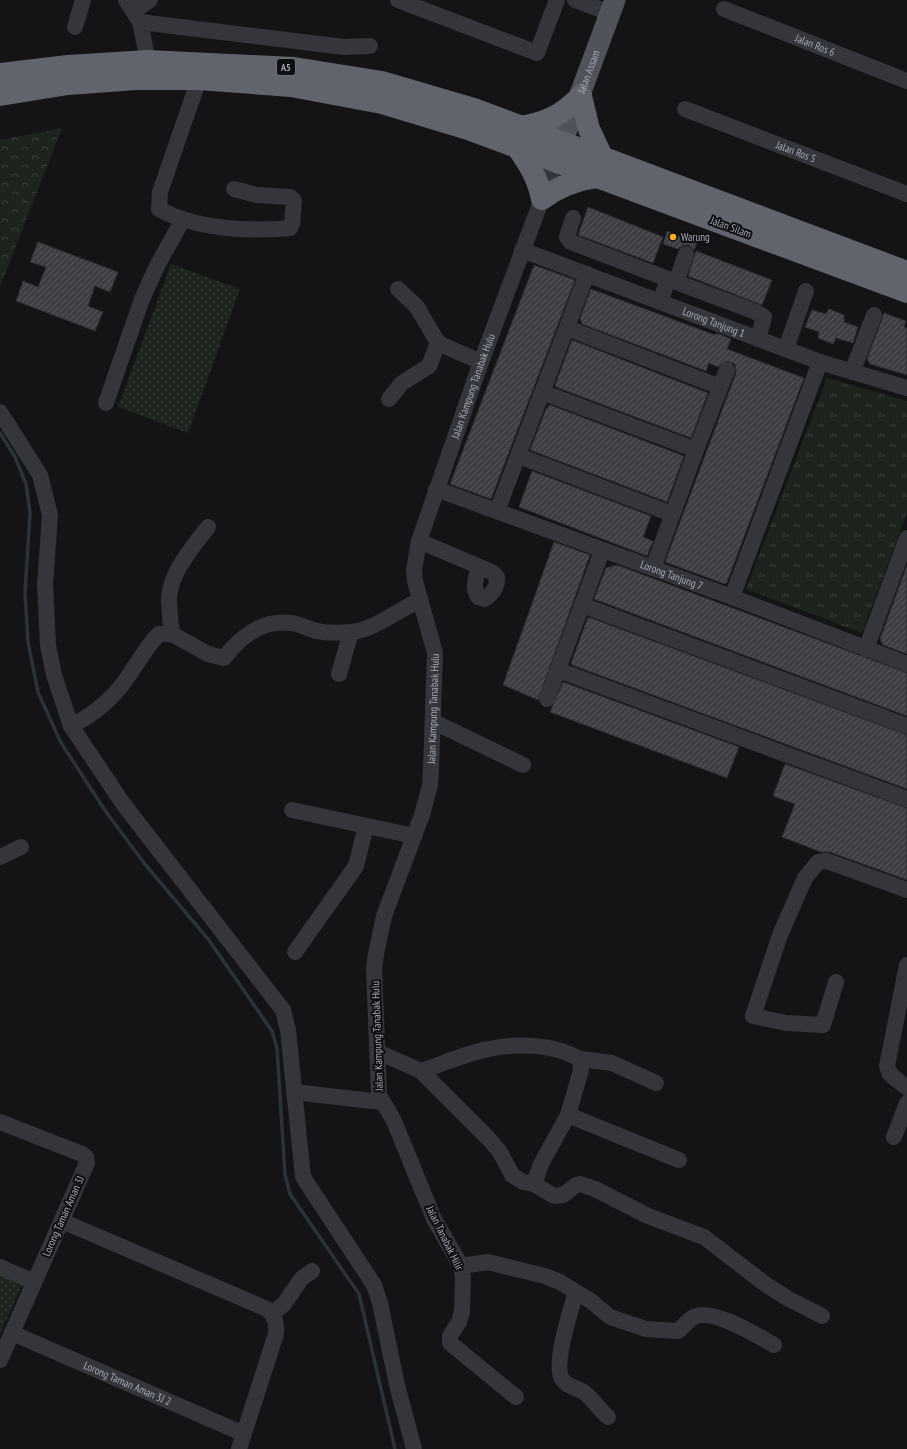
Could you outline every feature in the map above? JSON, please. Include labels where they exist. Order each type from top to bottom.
[{"type":"highway","name":"A5","points":[[0,74],[68,66],[148,61],[294,68],[382,82],[474,109],[519,137],[559,152]]},
{"type":"highway","name":"A5","points":[[0,95],[68,84],[136,79],[199,79],[291,86],[382,103],[468,129],[519,137]]},
{"type":"highway","points":[[581,96],[600,168],[581,179],[560,186],[542,199],[539,184],[519,137],[536,125],[559,116],[581,96]]},
{"type":"highway","name":"Jalan Silam","points":[[559,152],[907,292]]},
{"type":"highway","name":"Jalan Silam","points":[[600,168],[907,272]]},
{"type":"main road","name":"Jalan Assam","points":[[559,152],[613,7]]},
{"type":"street","points":[[75,27],[83,0]]},
{"type":"street","points":[[134,11],[150,0]]},
{"type":"street","points":[[398,0],[537,52],[557,0]]},
{"type":"street","points":[[575,0],[613,7]]},
{"type":"street","name":"Jalan Ros 6","points":[[724,9],[907,81]]},
{"type":"street","points":[[134,11],[344,47],[370,46]]},
{"type":"street","points":[[134,11],[148,61]]},
{"type":"street","points":[[199,79],[160,192],[159,209],[170,215],[183,219],[228,228],[269,230],[290,228],[294,206],[294,201],[290,198],[257,195],[234,189]]},
{"type":"street","name":"Jalan Ros 5","points":[[685,109],[907,194]]},
{"type":"street","name":"Jalan Kampung Tanabak Hulu","points":[[382,1102],[379,1095],[374,968],[376,954],[384,916],[414,836],[430,785],[434,722],[435,653],[417,592],[414,570],[419,542],[481,362],[559,152]]},
{"type":"street","points":[[573,218],[567,237],[571,242],[756,312],[764,317],[758,339]]},
{"type":"street","points":[[106,403],[142,299],[157,266],[183,219]]},
{"type":"street","name":"Lorong Tanjung 1","points":[[522,250],[820,362],[907,388]]},
{"type":"street","points":[[660,302],[686,254]]},
{"type":"street","points":[[498,511],[587,274]]},
{"type":"street","points":[[398,288],[417,307],[438,343],[481,362]]},
{"type":"street","points":[[786,349],[806,291]]},
{"type":"street","points":[[852,372],[874,314]]},
{"type":"street","points":[[567,328],[720,387]]},
{"type":"street","points":[[389,399],[402,384],[429,366],[438,343]]},
{"type":"street","points":[[732,597],[820,362]]},
{"type":"street","points":[[653,568],[727,370]]},
{"type":"street","points":[[542,392],[696,450]]},
{"type":"street","points":[[0,412],[40,475],[50,515],[45,585],[48,645],[54,675],[71,726],[124,805],[283,1010],[288,1030],[303,1177],[374,1285],[380,1303],[397,1385],[414,1449]]},
{"type":"street","points":[[518,456],[672,514]]},
{"type":"street","name":"Lorong Tanjung 7","points":[[436,489],[602,551],[732,597],[907,664]]},
{"type":"street","points":[[172,634],[169,599],[171,584],[184,561],[208,527]]},
{"type":"street","points":[[866,649],[907,538]]},
{"type":"street","points":[[419,542],[479,567]]},
{"type":"street","points":[[547,699],[602,551]]},
{"type":"street","points":[[71,726],[88,718],[117,691],[144,650],[159,634],[172,634],[208,654],[224,658],[250,631],[278,622],[292,623],[319,632],[351,632],[368,628],[420,600]]},
{"type":"street","points":[[582,605],[907,726]]},
{"type":"street","points":[[339,674],[351,632]]},
{"type":"street","points":[[558,670],[907,799]]},
{"type":"street","points":[[434,722],[523,765]]},
{"type":"street","points":[[292,810],[414,836]]},
{"type":"street","points":[[295,952],[356,866],[366,826]]},
{"type":"street","points":[[0,857],[21,847]]},
{"type":"street","points":[[836,982],[823,1025],[786,1023],[754,1016],[780,935],[807,875],[818,862],[827,861],[907,890]]},
{"type":"street","points":[[907,966],[887,1066],[890,1074],[907,1088]]},
{"type":"street","points":[[422,1071],[481,1050],[510,1046],[552,1048],[571,1054],[580,1059],[612,1063],[656,1083]]},
{"type":"street","points":[[378,1052],[422,1071],[488,1138],[500,1152],[512,1175],[523,1182],[534,1184],[554,1196],[563,1195],[576,1185],[580,1184],[595,1189],[648,1216],[704,1237],[765,1284],[787,1298],[822,1316]]},
{"type":"street","points":[[534,1184],[541,1164],[568,1115],[581,1070],[580,1059]]},
{"type":"street","points":[[294,1092],[382,1102]]},
{"type":"street","name":"Jalan Tanabak Hilir","points":[[382,1102],[394,1121],[434,1219],[461,1266],[463,1277],[462,1312],[459,1322],[450,1336],[450,1343],[516,1397]]},
{"type":"street","points":[[894,1137],[907,1103]]},
{"type":"street","points":[[568,1115],[679,1160]]},
{"type":"street","name":"Lorong Taman Aman 3J","points":[[0,1122],[82,1154],[86,1157],[87,1163],[0,1360]]},
{"type":"street","points":[[62,1221],[267,1308],[272,1314],[275,1320],[276,1334],[242,1442]]},
{"type":"street","points":[[461,1266],[488,1262],[545,1276],[560,1282],[591,1301],[610,1317],[646,1329],[678,1331],[695,1316],[706,1314],[745,1330],[774,1345]]},
{"type":"street","points":[[0,1267],[34,1282]]},
{"type":"street","points":[[272,1314],[284,1304],[296,1285],[312,1271]]},
{"type":"street","points":[[576,1292],[561,1349],[561,1378],[565,1383],[584,1392],[591,1398],[601,1412],[608,1417]]},
{"type":"street","name":"Lorong Taman Aman 3J 2","points":[[12,1332],[242,1442]]},
{"type":"green space","points":[[62,128],[0,287],[0,140]]},
{"type":"green space","points":[[171,264],[240,289],[188,433],[118,407]]},
{"type":"green space","points":[[827,378],[907,401],[907,513],[862,633],[746,589]]},
{"type":"green space","points":[[0,1275],[22,1285],[0,1334]]},
{"type":"building","points":[[588,207],[663,237],[653,263],[578,235]]},
{"type":"building","name":"Warung","points":[[667,231],[697,243],[694,250],[689,245],[684,245],[678,249],[663,244]]},
{"type":"building","points":[[38,242],[118,272],[110,292],[95,286],[88,306],[103,312],[95,331],[16,301],[23,281],[38,287],[46,267],[30,262]]},
{"type":"building","points":[[696,251],[772,280],[762,305],[688,276]]},
{"type":"building","points":[[534,265],[575,280],[491,499],[450,484]]},
{"type":"building","points":[[591,289],[715,335],[716,333],[731,339],[727,349],[804,378],[725,584],[665,562],[736,373],[735,364],[726,361],[718,367],[709,363],[706,371],[582,324],[580,318]]},
{"type":"building","points":[[829,309],[844,315],[844,322],[858,327],[853,343],[836,338],[833,344],[818,338],[819,332],[805,327],[812,310],[826,314]]},
{"type":"building","points":[[884,313],[906,321],[904,327],[907,328],[907,375],[870,364],[867,359]]},
{"type":"building","points":[[572,340],[708,393],[691,438],[556,387],[555,385]]},
{"type":"building","points":[[550,405],[684,456],[667,502],[530,450],[546,409]]},
{"type":"building","points":[[532,471],[651,516],[643,537],[653,541],[647,556],[519,507]]},
{"type":"building","points":[[554,542],[590,555],[538,700],[503,685]]},
{"type":"building","points":[[617,565],[907,673],[907,716],[594,599],[606,568]]},
{"type":"building","points":[[907,565],[907,654],[883,645],[880,639]]},
{"type":"building","points":[[588,617],[907,735],[907,789],[572,665],[571,663]]},
{"type":"building","points":[[563,682],[739,747],[727,778],[550,712]]},
{"type":"building","points":[[785,764],[907,808],[907,880],[830,852],[821,852],[782,837],[795,804],[773,796]]},
{"type":"waterway","points":[[0,433],[15,457],[26,484],[30,513],[25,592],[28,642],[38,692],[60,741],[104,809],[144,863],[208,939],[272,1031],[277,1048],[285,1175],[290,1194],[359,1294],[395,1449]]},
{"type":"place","name":"Warung","points":[[673,237]]}]
